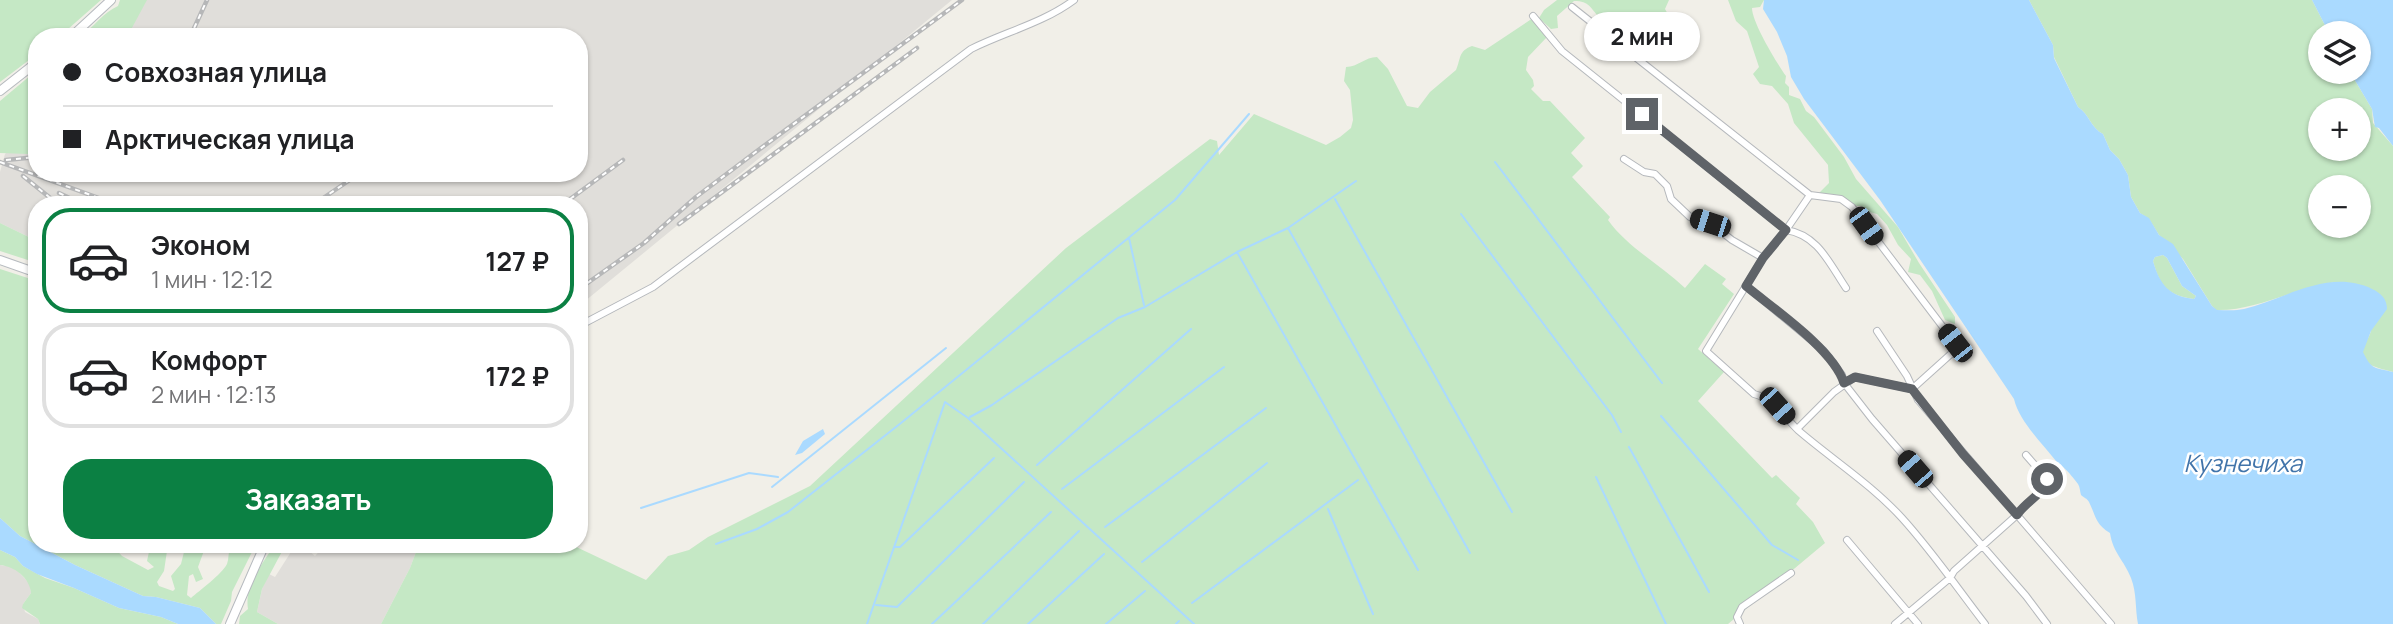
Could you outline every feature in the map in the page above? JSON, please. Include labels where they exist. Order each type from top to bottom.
[{"type":"main road","points":[[81,28],[111,0]]},
{"type":"main road","points":[[0,91],[28,69]]},
{"type":"main road","points":[[0,261],[28,270]]},
{"type":"main road","points":[[230,624],[261,553]]},
{"type":"street","points":[[588,321],[653,287],[971,49],[999,35],[1040,21],[1074,0]]},
{"type":"street","points":[[1572,8],[1810,195],[1841,199],[1852,207],[1955,343],[1952,353],[1912,389]]},
{"type":"street","points":[[1533,16],[1562,51],[1786,230],[1811,238],[1846,288]]},
{"type":"street","points":[[1624,159],[1644,172],[1655,174],[1667,186],[1671,199],[1690,217],[1710,223],[1763,258]]},
{"type":"street","points":[[1810,195],[1763,258],[1706,351],[1754,394],[1777,406],[1797,429],[1902,518],[1985,624]]},
{"type":"street","points":[[1746,286],[1824,350],[1842,375],[1844,383],[1872,419],[2047,624]]},
{"type":"street","points":[[1877,331],[1912,389],[1963,454],[2111,624]]},
{"type":"street","points":[[1797,429],[1844,383],[1855,377],[1912,389]]},
{"type":"street","points":[[1895,624],[1950,578],[1954,571],[2017,515],[2048,482],[2026,455]]},
{"type":"street","points":[[1846,540],[1918,624]]},
{"type":"street","points":[[1740,624],[1737,617],[1742,607],[1791,573]]},
{"type":"shaded area","points":[[136,0],[952,0],[588,299],[588,196],[28,196],[28,237],[0,223],[0,172],[5,154],[28,130],[28,182],[588,182],[588,28],[122,28]]},
{"type":"shaded area","points":[[290,553],[312,553],[315,556],[318,553],[416,553],[381,624],[278,624],[257,612],[262,589],[269,574],[275,577]]},
{"type":"shaded area","points":[[0,565],[14,567],[30,584],[31,593],[23,604],[25,612],[38,619],[40,624],[0,624]]},
{"type":"green space","points":[[0,0],[101,0],[69,28],[28,28],[28,61],[0,82]]},
{"type":"green space","points":[[120,0],[147,0],[132,28],[90,28],[103,16],[118,6]]},
{"type":"green space","points":[[1557,0],[1669,0],[1665,9],[1669,20],[1642,35],[1626,36],[1610,27],[1587,4],[1574,1],[1557,16],[1558,28],[1551,29],[1539,18],[1544,10]]},
{"type":"green space","points":[[1728,0],[1764,0],[1760,7],[1752,8],[1753,14],[1765,42],[1786,76],[1789,95],[1800,99],[1806,111],[1814,117],[1844,157],[1856,179],[1898,227],[1955,317],[1955,324],[1945,320],[1932,291],[1920,275],[1908,272],[1911,259],[1877,214],[1843,198],[1819,193],[1829,183],[1828,165],[1794,123],[1788,104],[1772,86],[1760,84],[1753,74],[1759,67],[1747,31],[1736,21]]},
{"type":"green space","points":[[2029,0],[2312,0],[2323,21],[2308,21],[2308,84],[2357,84],[2365,98],[2308,98],[2308,161],[2371,161],[2371,107],[2373,123],[2393,146],[2393,372],[2371,365],[2364,358],[2364,346],[2371,330],[2339,282],[2308,288],[2247,307],[2216,310],[2183,259],[2159,235],[2149,219],[2140,213],[2131,197],[2128,175],[2110,150],[2103,134],[2078,107],[2054,57],[2053,45]]},
{"type":"green space","points":[[1533,18],[1547,37],[1528,57],[1526,70],[1534,86],[1531,89],[1543,101],[1550,101],[1585,138],[1571,153],[1583,166],[1572,177],[1610,217],[1608,220],[1625,239],[1685,288],[1705,264],[1726,279],[1722,284],[1734,294],[1698,349],[1724,372],[1698,401],[1772,478],[1776,475],[1800,498],[1796,504],[1813,522],[1825,543],[1728,624],[381,624],[416,553],[588,553],[646,580],[668,556],[689,550],[708,537],[810,486],[1066,248],[1210,139],[1217,141],[1219,155],[1254,114],[1326,145],[1351,128],[1353,120],[1350,90],[1344,81],[1346,67],[1377,57],[1388,69],[1407,106],[1418,108],[1430,92],[1456,70],[1464,50],[1472,46],[1485,50]]},
{"type":"green space","points":[[28,78],[28,154],[0,153],[0,101]]},
{"type":"green space","points":[[0,223],[28,237],[28,260],[0,251]]},
{"type":"green space","points":[[2163,255],[2182,286],[2196,296],[2194,299],[2171,292],[2162,283],[2153,261],[2155,257]]},
{"type":"green space","points":[[0,269],[28,278],[28,540],[0,518]]},
{"type":"green space","points":[[0,550],[45,578],[119,608],[161,617],[178,624],[40,624],[38,619],[22,608],[31,593],[28,582],[16,570],[0,565]]},
{"type":"green space","points":[[52,553],[119,553],[148,570],[154,567],[147,561],[149,553],[167,553],[164,571],[157,582],[159,586],[173,591],[175,589],[171,576],[181,564],[184,553],[203,553],[198,567],[203,579],[196,582],[193,574],[189,576],[187,595],[191,598],[224,568],[229,553],[252,553],[232,592],[221,624],[216,624],[200,608],[143,596]]},
{"type":"green space","points":[[269,553],[281,553],[262,589],[257,612],[278,624],[239,624],[240,616],[248,609],[249,591]]},
{"type":"water","name":"Кузнечиха","points":[[1764,0],[2029,0],[2053,45],[2054,58],[2078,107],[2103,134],[2110,150],[2128,175],[2131,197],[2140,213],[2149,218],[2159,235],[2173,244],[2212,306],[2217,310],[2244,309],[2323,283],[2356,283],[2381,294],[2387,309],[2371,331],[2363,352],[2372,365],[2393,372],[2393,624],[2138,624],[2133,584],[2110,533],[2099,523],[2088,501],[2081,495],[2077,482],[2066,469],[2058,465],[2026,424],[2014,399],[1880,200],[1804,99],[1791,77],[1787,56],[1777,32],[1763,9]],"holes":[[[2163,255],[2182,286],[2196,296],[2194,299],[2178,295],[2162,283],[2153,261],[2155,257]]]},
{"type":"water","points":[[2312,0],[2393,0],[2393,146],[2379,128],[2375,127],[2371,98],[2365,98],[2357,84],[2371,84],[2371,21],[2323,21]]},
{"type":"water","points":[[823,429],[825,434],[802,453],[795,455],[803,441]]},
{"type":"water","points":[[0,518],[28,540],[28,553],[52,553],[143,596],[200,608],[216,624],[178,624],[161,617],[119,608],[37,574],[23,566],[15,557],[0,550]]},
{"type":"waterway","points":[[716,544],[757,529],[788,512],[901,423],[1175,200],[1249,114]]},
{"type":"waterway","points":[[1495,162],[1662,383]]},
{"type":"waterway","points":[[970,417],[992,405],[1118,318],[1145,307],[1237,252],[1288,228],[1356,181]]},
{"type":"waterway","points":[[1335,199],[1512,512]]},
{"type":"waterway","points":[[1461,214],[1612,415],[1621,432]]},
{"type":"waterway","points":[[1288,228],[1470,553]]},
{"type":"waterway","points":[[1129,238],[1144,305]]},
{"type":"waterway","points":[[1237,252],[1418,570]]},
{"type":"waterway","points":[[1037,465],[1191,329]]},
{"type":"waterway","points":[[772,487],[946,348]]},
{"type":"waterway","points":[[1062,489],[1224,367]]},
{"type":"waterway","points":[[867,624],[945,402],[968,418],[1194,624]]},
{"type":"waterway","points":[[1105,527],[1266,408]]},
{"type":"waterway","points":[[1661,416],[1772,545],[1798,560]]},
{"type":"waterway","points":[[1629,447],[1709,592]]},
{"type":"waterway","points":[[894,547],[900,547],[994,458]]},
{"type":"waterway","points":[[1142,562],[1267,463]]},
{"type":"waterway","points":[[641,508],[749,473],[778,477]]},
{"type":"waterway","points":[[1596,477],[1666,624]]},
{"type":"waterway","points":[[1192,603],[1358,480]]},
{"type":"waterway","points":[[876,605],[897,607],[1024,482]]},
{"type":"waterway","points":[[1328,509],[1373,614]]},
{"type":"waterway","points":[[932,624],[1051,512]]},
{"type":"waterway","points":[[983,624],[1079,531]]},
{"type":"waterway","points":[[1028,624],[1104,554]]},
{"type":"waterway","points":[[1106,624],[1145,591]]},
{"type":"waterway","points":[[1176,624],[1179,621]]},
{"type":"railway","points":[[194,28],[207,0]]},
{"type":"railway","points":[[588,283],[644,243],[696,197],[962,0]]},
{"type":"railway","points":[[679,224],[917,48]]},
{"type":"railway","points":[[6,160],[28,158]]},
{"type":"railway","points":[[574,196],[623,160]]},
{"type":"railway","points":[[0,162],[28,172]]},
{"type":"railway","points":[[23,176],[28,180]]},
{"type":"railway","points":[[30,182],[48,196]]},
{"type":"railway","points":[[55,182],[93,196]]},
{"type":"railway","points":[[326,196],[347,182]]},
{"type":"railway","points":[[59,193],[65,196]]},
{"type":"route","points":[[1642,114],[1786,230],[1763,258],[1746,286],[1824,350],[1842,375],[1844,383],[1855,377],[1912,389],[1963,454],[2017,515],[2046,485],[2047,479]]}]
